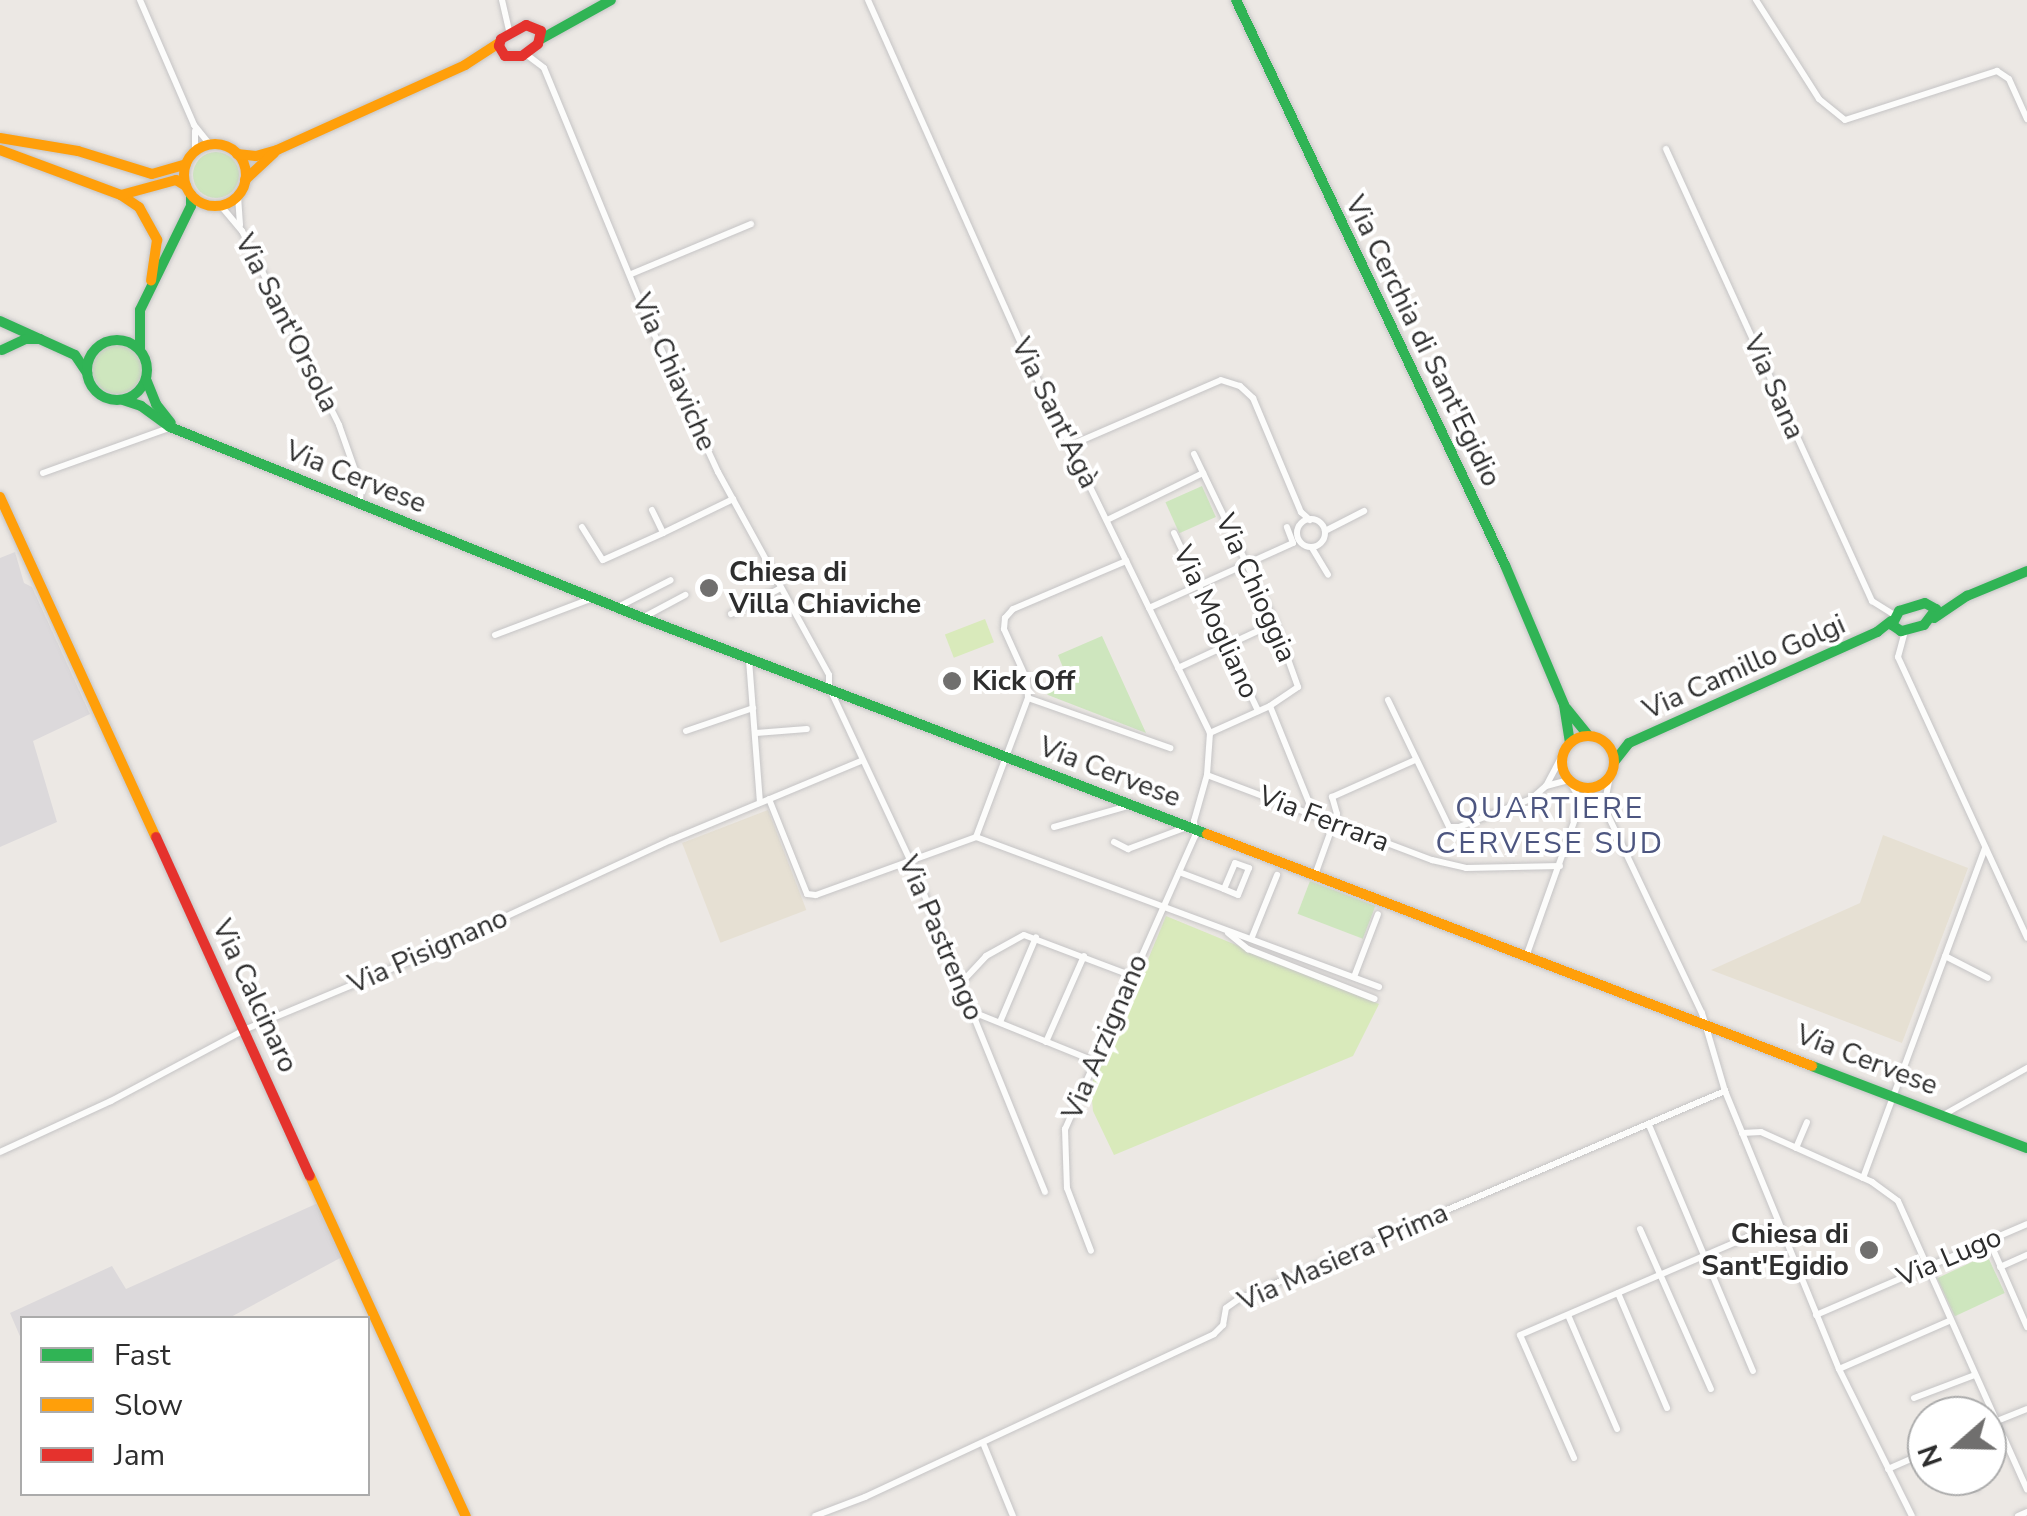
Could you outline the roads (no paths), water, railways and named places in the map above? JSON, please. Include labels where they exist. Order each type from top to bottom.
[{"type":"main road","points":[[0,138],[78,150],[152,174],[186,164],[195,152],[210,145],[256,156],[465,66],[499,43],[509,31],[572,18],[612,0]]},
{"type":"main road","name":"Via Cerchia di Sant'Egidio","points":[[1236,0],[1471,491],[1564,705]]},
{"type":"main road","points":[[465,66],[526,54],[572,18]]},
{"type":"main road","points":[[536,26],[539,42]]},
{"type":"main road","points":[[499,43],[505,56]]},
{"type":"main road","points":[[180,226],[238,196],[246,180],[277,150]]},
{"type":"main road","points":[[2,152],[121,195],[145,214],[154,230],[152,281]]},
{"type":"main road","points":[[237,154],[246,180]]},
{"type":"main road","points":[[1,352],[26,340],[97,347],[116,340],[140,310],[191,206],[186,164]]},
{"type":"main road","points":[[121,195],[176,180],[215,206]]},
{"type":"main road","points":[[140,310],[140,350],[146,379],[161,412],[175,429]]},
{"type":"main road","points":[[0,321],[74,355],[98,394],[123,400],[138,393],[146,379]]},
{"type":"main road","points":[[0,321],[5,336],[1,352]]},
{"type":"main road","points":[[116,340],[140,350]]},
{"type":"main road","points":[[86,372],[97,347]]},
{"type":"main road","name":"Via Cervese","points":[[123,400],[142,406],[175,429],[642,618],[2027,1148]]},
{"type":"main road","name":"Via Calcinaro","points":[[0,497],[466,1516]]},
{"type":"main road","points":[[1897,624],[1931,620],[1967,596],[2027,571]]},
{"type":"main road","points":[[1897,624],[1926,603],[1967,596]]},
{"type":"main road","points":[[1926,603],[1936,610],[1931,620]]},
{"type":"main road","name":"Via Camillo Golgi","points":[[1614,762],[1629,743],[1897,624]]},
{"type":"main road","points":[[1564,705],[1588,736],[1603,741],[1614,762],[1610,776],[1591,788],[1569,780],[1563,754],[1570,743],[1588,736]]},
{"type":"main road","points":[[1564,705],[1570,743]]},
{"type":"main road","name":"Via Camillo Golgi","points":[[1603,741],[1629,743]]},
{"type":"street","points":[[140,0],[194,125],[210,145]]},
{"type":"street","name":"Via Sant'Agà","points":[[868,0],[1071,445],[1210,733],[1208,775],[1191,828]]},
{"type":"street","points":[[1756,0],[1819,99],[1845,120],[1997,70],[2010,79],[2027,119]]},
{"type":"street","points":[[504,4],[522,26]]},
{"type":"street","points":[[504,4],[509,31]]},
{"type":"street","points":[[539,42],[544,68]]},
{"type":"street","name":"Via Chiaviche","points":[[526,54],[544,68],[630,274],[733,499],[829,676],[830,687]]},
{"type":"street","points":[[194,125],[195,152]]},
{"type":"street","name":"Via Sana","points":[[1666,149],[1872,601],[1897,624]]},
{"type":"street","points":[[238,196],[236,211],[242,230]]},
{"type":"street","name":"Via Sant'Orsola","points":[[215,206],[242,230],[339,425],[361,486],[360,502]]},
{"type":"street","points":[[630,274],[752,224]]},
{"type":"street","points":[[1071,445],[1221,380],[1240,386],[1252,398],[1301,512],[1324,528]]},
{"type":"street","points":[[151,432],[154,418]]},
{"type":"street","points":[[43,473],[151,432],[175,429]]},
{"type":"street","name":"Via Chioggia","points":[[1194,454],[1276,624],[1298,687],[1270,706],[1210,733]]},
{"type":"street","points":[[1107,520],[1203,473]]},
{"type":"street","points":[[582,527],[603,560],[733,499]]},
{"type":"street","points":[[652,510],[664,532]]},
{"type":"street","points":[[1324,528],[1364,511]]},
{"type":"street","points":[[1149,608],[1296,541],[1301,512]]},
{"type":"street","points":[[1300,526],[1310,520]]},
{"type":"street","points":[[1287,527],[1296,541],[1319,554],[1328,575]]},
{"type":"street","points":[[1319,554],[1324,528]]},
{"type":"street","name":"Via Mogliano","points":[[1174,534],[1258,712]]},
{"type":"street","points":[[1311,547],[1321,543]]},
{"type":"street","points":[[976,837],[1028,698],[1027,680],[1004,629],[1005,618],[1013,608],[1126,561]]},
{"type":"street","points":[[617,608],[671,580]]},
{"type":"street","points":[[732,614],[780,588]]},
{"type":"street","points":[[642,618],[686,595]]},
{"type":"street","points":[[495,635],[594,598]]},
{"type":"street","points":[[1178,668],[1276,624]]},
{"type":"street","points":[[1897,624],[1898,658],[2027,938]]},
{"type":"street","points":[[749,658],[764,801],[807,894],[816,895],[976,837],[1379,987]]},
{"type":"street","name":"Via Pastrengo","points":[[830,687],[910,862],[1045,1192]]},
{"type":"street","points":[[1028,698],[1170,748]]},
{"type":"street","points":[[1388,700],[1441,816],[1454,828],[1531,799],[1546,786],[1563,754]]},
{"type":"street","points":[[1270,706],[1314,815]]},
{"type":"street","points":[[686,731],[753,708]]},
{"type":"street","points":[[756,733],[807,730]]},
{"type":"street","points":[[1315,875],[1337,814],[1332,797],[1364,779],[1415,760]]},
{"type":"street","name":"Via Pisignano","points":[[0,1152],[111,1101],[246,1029],[408,962],[861,761]]},
{"type":"street","name":"Via Ferrara","points":[[1208,775],[1432,860],[1466,868],[1560,866]]},
{"type":"street","points":[[1610,776],[1604,808],[1705,1022],[1709,1048],[1725,1092],[1839,1369],[1912,1516]]},
{"type":"street","points":[[1546,786],[1569,780],[1580,802]]},
{"type":"street","points":[[1527,954],[1580,802],[1591,788]]},
{"type":"street","points":[[1054,827],[1133,805]]},
{"type":"street","points":[[1114,842],[1128,848],[1191,828]]},
{"type":"street","name":"Via Arzignano","points":[[1091,1251],[1067,1188],[1064,1140],[1092,1060],[1179,872],[1191,828]]},
{"type":"street","points":[[1862,1178],[1984,848]]},
{"type":"street","points":[[1179,872],[1224,889],[1238,894],[1249,868],[1235,863],[1224,889]]},
{"type":"street","points":[[1252,938],[1277,875]]},
{"type":"street","points":[[1354,977],[1378,914]]},
{"type":"street","points":[[1227,932],[1248,949],[1374,999]]},
{"type":"street","points":[[1000,1022],[1036,937]]},
{"type":"street","points":[[961,984],[986,956],[1012,938],[1036,937],[1130,974]]},
{"type":"street","points":[[1046,1042],[1084,956]]},
{"type":"street","points":[[1946,956],[1988,978]]},
{"type":"street","points":[[973,1012],[1092,1060]]},
{"type":"street","points":[[1945,1114],[2027,1068]]},
{"type":"street","name":"Via Masiera Prima","points":[[815,1516],[983,1443],[1214,1334],[1223,1325],[1226,1308],[1239,1299],[1725,1092]]},
{"type":"street","points":[[1796,1148],[1807,1122]]},
{"type":"street","points":[[1648,1125],[1753,1371]]},
{"type":"street","points":[[1742,1133],[1761,1132],[1862,1178],[1898,1202],[1985,1396]]},
{"type":"street","points":[[1574,1458],[1520,1335],[1778,1224]]},
{"type":"street","name":"Via Lugo","points":[[1816,1315],[2027,1224]]},
{"type":"street","points":[[1640,1229],[1711,1388]]},
{"type":"street","points":[[1989,1240],[2027,1327]]},
{"type":"street","points":[[2000,1267],[2027,1254]]},
{"type":"street","points":[[1618,1293],[1667,1408]]},
{"type":"street","points":[[2018,1308],[2027,1304]]},
{"type":"street","points":[[1568,1315],[1617,1430]]},
{"type":"street","points":[[1839,1369],[1950,1320]]},
{"type":"street","points":[[1919,1396],[1975,1375]]},
{"type":"street","points":[[983,1443],[1013,1516]]},
{"type":"street","points":[[2007,1445],[2027,1489]]},
{"type":"street","points":[[1888,1469],[1907,1461]]},
{"type":"street","points":[[2018,1516],[2027,1512]]},
{"type":"place","name":"Chiesa di Villa Chiaviche","points":[[709,588]]},
{"type":"place","name":"Kick Off","points":[[952,681]]},
{"type":"place","name":"Chiesa di Sant'Egidio","points":[[1869,1250]]},
{"type":"district","name":"QUARTIERE CERVESE SUD","points":[[1550,826]]}]
